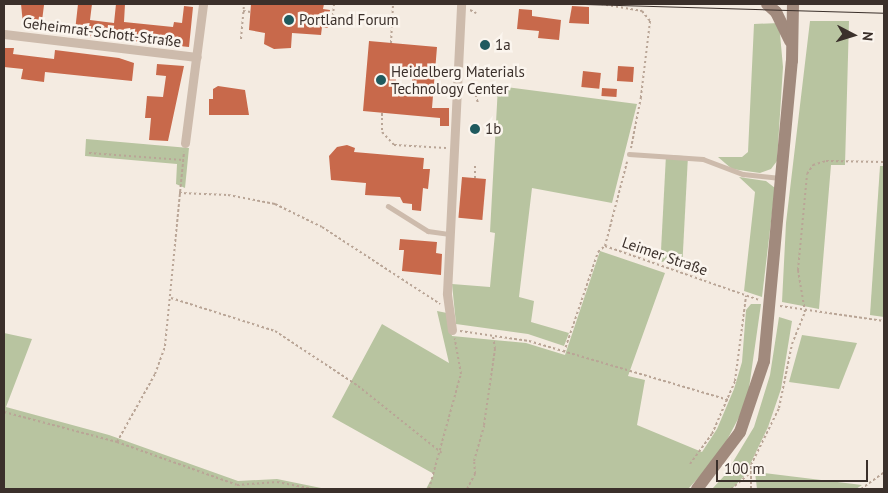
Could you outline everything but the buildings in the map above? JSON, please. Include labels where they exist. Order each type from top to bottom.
[{"type":"main road","points":[[767,4],[776,12],[792,45]]},
{"type":"main road","points":[[697,489],[740,432],[761,378],[773,289],[792,45],[793,4]]},
{"type":"street","points":[[185,143],[203,4]]},
{"type":"street","points":[[452,330],[449,311],[451,235],[461,4]]},
{"type":"street","name":"Geheimrat-Schott-Straße","points":[[4,34],[197,57]]},
{"type":"lane","points":[[629,154],[704,159],[743,174],[782,178]]},
{"type":"lane","points":[[388,206],[428,230],[451,235]]},
{"type":"path","points":[[241,39],[244,4]]},
{"type":"path","points":[[332,16],[334,4]]},
{"type":"path","points":[[391,43],[393,4]]},
{"type":"path","name":"Leimer Straße","points":[[601,4],[642,11],[650,21],[642,97],[605,246],[762,300]]},
{"type":"path","points":[[243,12],[250,12]]},
{"type":"path","points":[[474,90],[478,103]]},
{"type":"path","points":[[382,113],[382,132],[394,145],[456,148]]},
{"type":"path","points":[[117,442],[161,359],[171,298],[185,143]]},
{"type":"path","points":[[89,153],[183,160]]},
{"type":"path","points":[[731,489],[750,472],[780,408],[792,344],[805,312],[798,270],[810,168],[826,160],[884,162]]},
{"type":"path","points":[[475,164],[475,178]]},
{"type":"path","points":[[179,193],[228,195],[275,204],[373,258],[449,311]]},
{"type":"path","points":[[563,353],[598,252],[605,246]]},
{"type":"path","points":[[690,464],[712,434],[728,400],[740,360],[746,296]]},
{"type":"path","points":[[171,298],[275,331],[358,386],[442,453]]},
{"type":"path","points":[[777,305],[805,312],[884,321]]},
{"type":"path","points":[[429,489],[442,453],[461,374],[452,330],[493,336],[563,353],[728,400]]},
{"type":"path","points":[[467,489],[475,474],[474,461],[484,425],[495,349],[493,336]]},
{"type":"path","points":[[4,412],[117,442],[237,484],[277,482],[312,489]]},
{"type":"path","points":[[750,472],[752,489]]},
{"type":"path","points":[[861,489],[884,472]]},
{"type":"green space","points":[[810,21],[849,21],[845,165],[831,165],[819,309],[782,302],[786,223]]},
{"type":"green space","points":[[779,23],[783,67],[777,161],[771,169],[760,173],[732,169],[718,157],[742,157],[748,152],[754,24]]},
{"type":"green space","points":[[498,86],[637,104],[612,203],[532,188],[519,297],[534,301],[531,322],[569,333],[564,346],[528,334],[456,324],[452,284],[490,287],[495,233],[490,232]]},
{"type":"green space","points":[[86,139],[189,148],[185,188],[176,184],[177,164],[85,156]]},
{"type":"green space","points":[[666,155],[688,156],[682,263],[660,262]]},
{"type":"green space","points":[[880,166],[884,166],[884,317],[870,315]]},
{"type":"green space","points":[[739,177],[766,181],[775,188],[762,297],[744,291],[755,192]]},
{"type":"green space","points":[[600,251],[665,273],[628,376],[645,380],[637,425],[702,452],[717,429],[734,389],[742,362],[746,310],[751,304],[761,304],[747,402],[718,457],[688,489],[426,489],[434,474],[332,417],[382,324],[449,363],[437,311],[447,313],[452,336],[526,343],[565,355]]},
{"type":"green space","points":[[779,317],[792,321],[781,389],[768,427],[745,475],[732,489],[712,489],[725,475],[754,427],[770,375]]},
{"type":"green space","points":[[4,333],[32,339],[6,407],[109,435],[238,481],[277,479],[326,489],[4,489]]},
{"type":"green space","points":[[802,335],[857,343],[839,389],[789,382]]},
{"type":"green space","points":[[755,472],[862,485],[856,489],[757,489]]},
{"type":"tram line","points":[[585,4],[884,13]]},
{"type":"place","name":"Portland Forum","points":[[289,20]]},
{"type":"place","name":"1a","points":[[485,45]]},
{"type":"place","name":"Heidelberg Materials Technology Center","points":[[381,80]]},
{"type":"place","name":"1b","points":[[475,129]]}]
